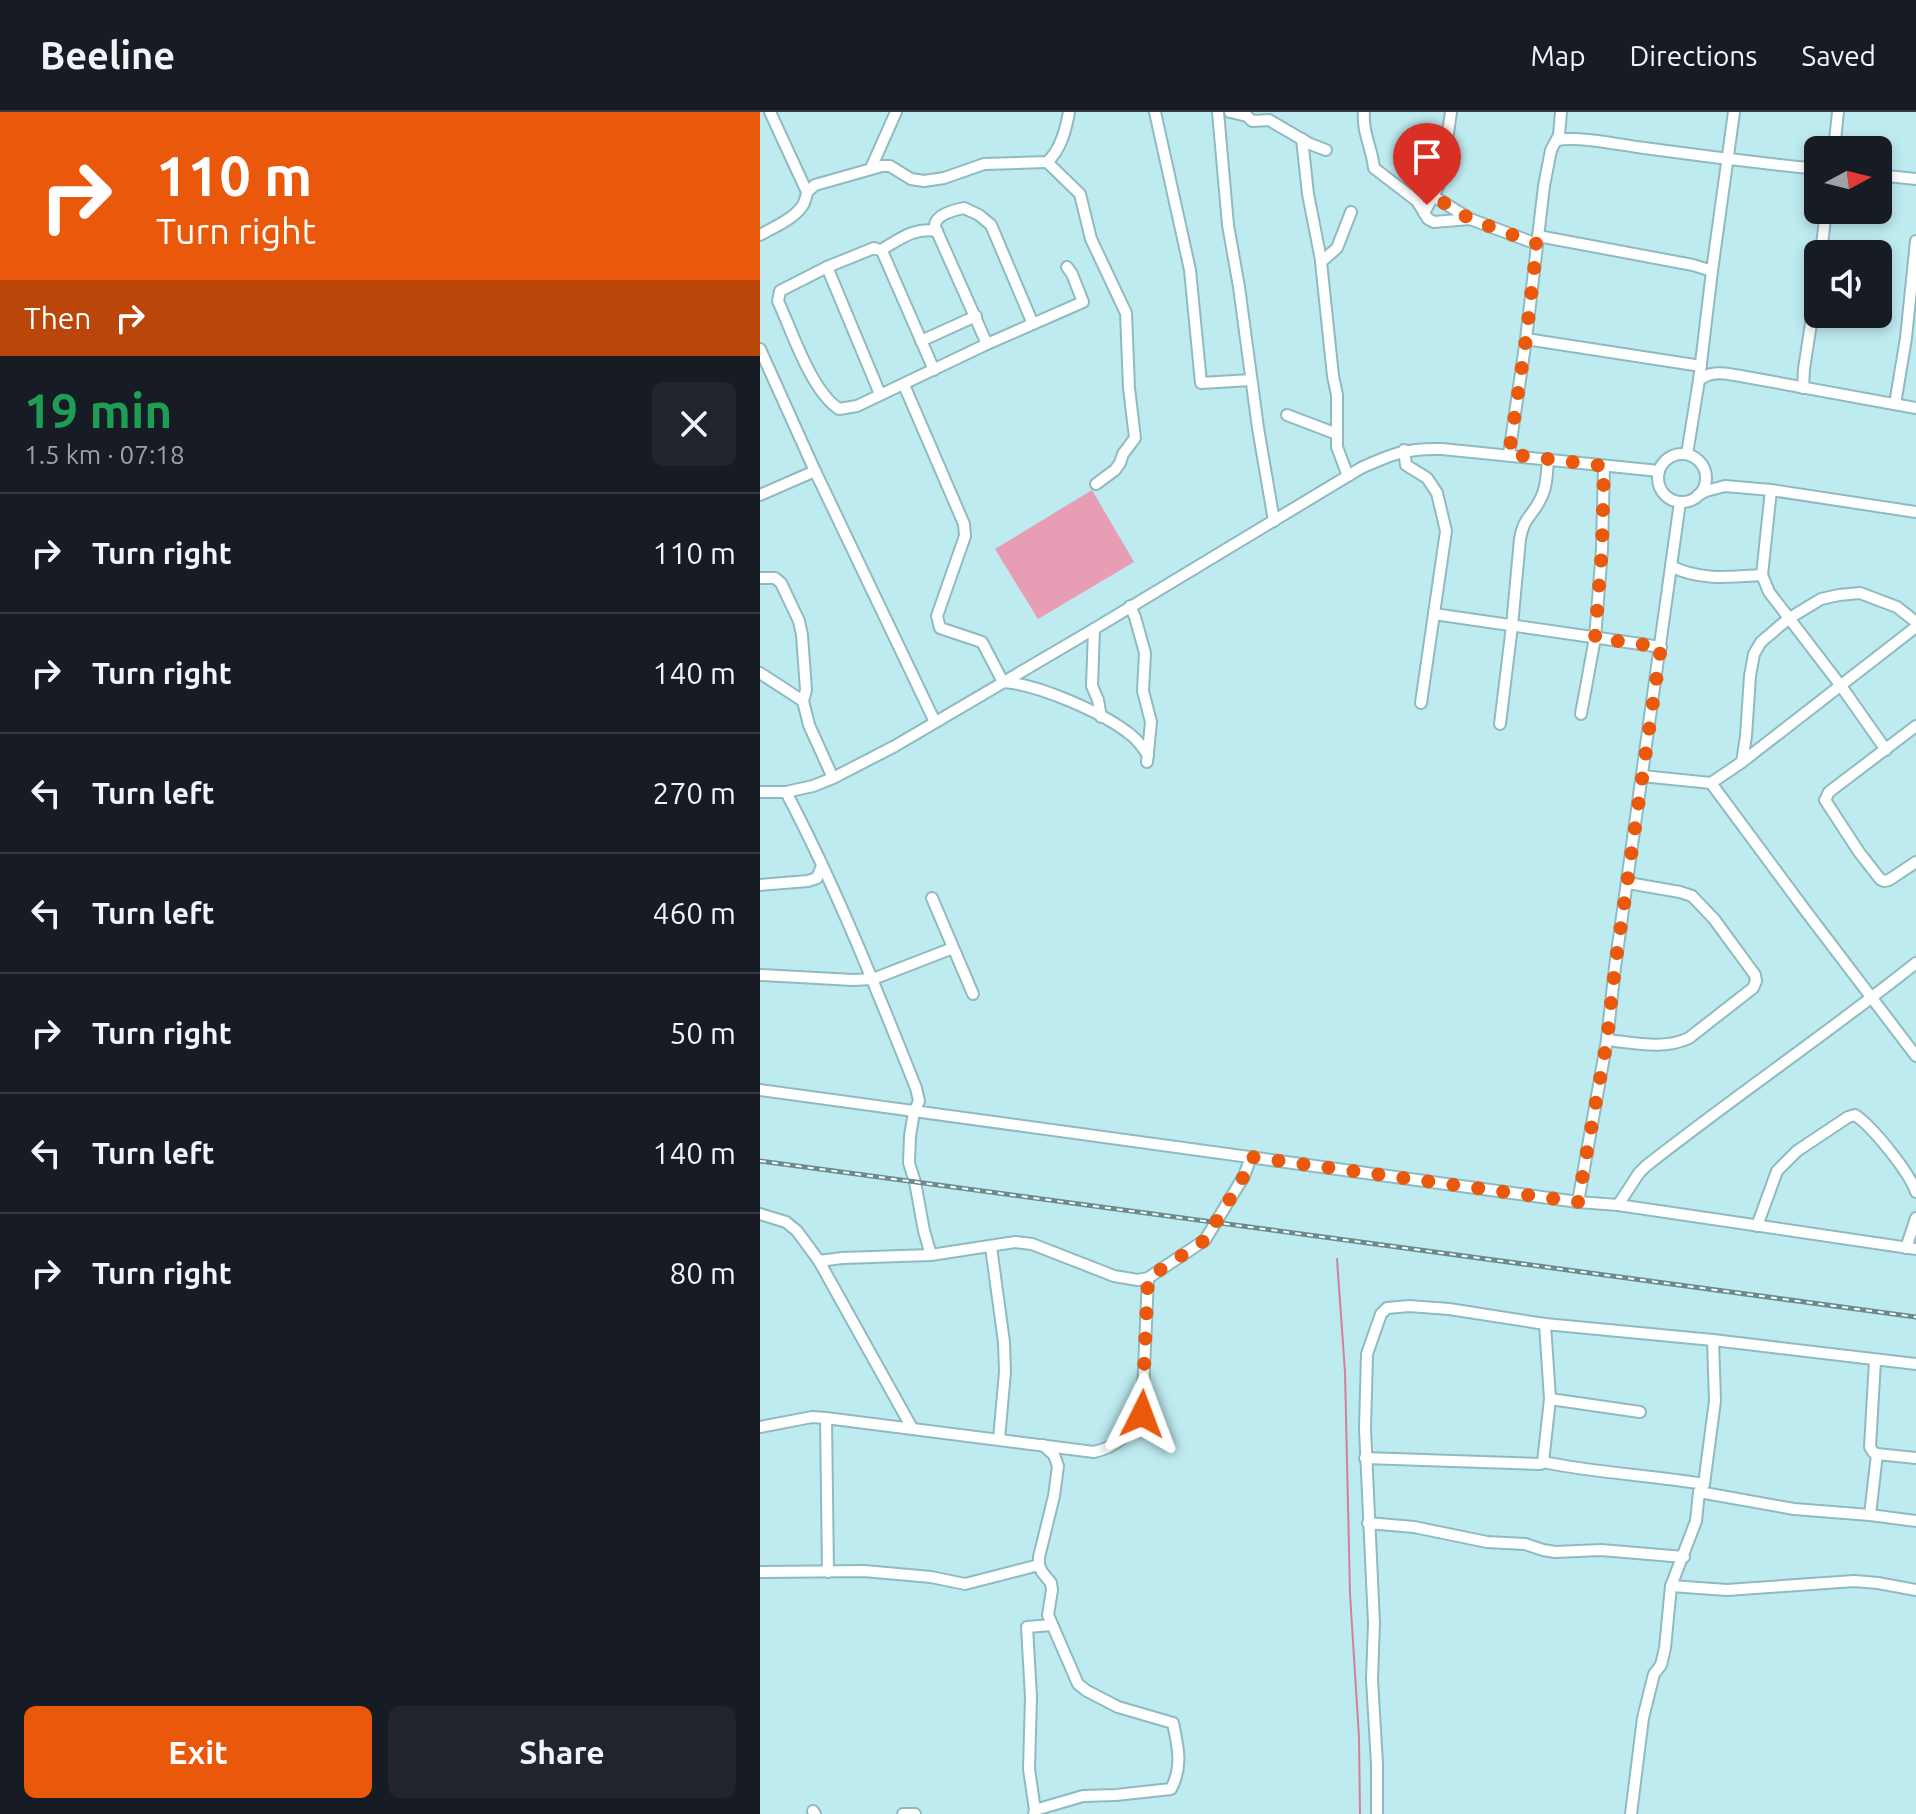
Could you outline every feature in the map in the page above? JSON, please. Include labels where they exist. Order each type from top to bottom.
[{"type":"street","points":[[770,112],[807,192]]},
{"type":"street","points":[[871,168],[896,112]]},
{"type":"street","points":[[760,235],[804,205],[807,192],[815,185],[871,168],[890,166],[911,179],[924,181],[960,174],[984,164],[1047,162],[1058,147],[1069,112]]},
{"type":"street","points":[[1155,112],[1190,270],[1201,383],[1251,380]]},
{"type":"street","points":[[1218,112],[1228,225],[1274,521]]},
{"type":"street","points":[[1230,112],[1247,116],[1252,121],[1269,120],[1326,150]]},
{"type":"street","points":[[1364,112],[1363,129],[1374,168],[1417,201],[1428,219],[1434,222],[1470,219]]},
{"type":"street","points":[[1424,213],[1439,185],[1446,160],[1451,112]]},
{"type":"street","points":[[1509,454],[1544,186],[1561,112]]},
{"type":"street","points":[[1687,454],[1734,112]]},
{"type":"street","points":[[1835,136],[1838,112]]},
{"type":"street","points":[[1302,139],[1308,194],[1321,260],[1337,395],[1339,455],[1348,476]]},
{"type":"street","points":[[1557,140],[1804,168]]},
{"type":"street","points":[[1047,162],[1080,194],[1091,239],[1126,313],[1135,438],[1120,463],[1096,484]]},
{"type":"street","points":[[1892,176],[1916,179]]},
{"type":"street","points":[[1433,196],[1470,219],[1538,240],[1678,262],[1712,271]]},
{"type":"street","points":[[987,344],[934,222],[954,210],[964,208],[991,225],[1033,324]]},
{"type":"street","points":[[1321,260],[1335,251],[1351,212]]},
{"type":"street","points":[[937,231],[924,229],[913,232],[881,250],[874,248],[827,267],[780,291],[778,301],[812,377],[833,406],[839,409],[857,406],[1083,302],[1067,267]]},
{"type":"street","points":[[1895,404],[1906,338],[1916,241]]},
{"type":"street","points":[[881,250],[934,370]]},
{"type":"street","points":[[827,267],[880,394]]},
{"type":"street","points":[[921,341],[976,316]]},
{"type":"street","points":[[1803,388],[1810,328]]},
{"type":"street","points":[[1526,339],[1701,364],[1714,372],[1916,408]]},
{"type":"street","points":[[760,349],[935,722]]},
{"type":"street","points":[[1699,380],[1714,372]]},
{"type":"street","points":[[904,385],[964,524],[965,536],[937,623],[940,628],[982,642],[1003,682]]},
{"type":"street","points":[[1287,415],[1337,434]]},
{"type":"street","points":[[760,792],[800,790],[833,778],[895,746],[1390,454],[1419,448],[1442,449],[1659,471]]},
{"type":"street","points":[[1404,450],[1406,465],[1427,478],[1437,493],[1446,531],[1421,703]]},
{"type":"street","points":[[1725,486],[1709,475],[1697,459],[1687,454],[1668,459],[1659,471],[1661,489],[1669,498],[1680,502],[1690,501],[1706,491],[1725,486],[1916,512]]},
{"type":"street","points":[[1500,724],[1522,525],[1541,498],[1548,459]]},
{"type":"street","points":[[1581,714],[1595,638],[1604,466]]},
{"type":"street","points":[[1698,495],[1706,482],[1703,467]]},
{"type":"street","points":[[760,495],[815,471]]},
{"type":"street","points":[[1771,490],[1762,575],[1769,592],[1886,750]]},
{"type":"street","points":[[1578,1202],[1607,1040],[1680,502]]},
{"type":"street","points":[[1671,566],[1701,576],[1762,575]]},
{"type":"street","points":[[760,578],[775,578],[781,583],[799,621],[806,690],[803,701],[809,725],[833,778]]},
{"type":"street","points":[[1642,776],[1711,783],[1742,762],[1841,686],[1916,624],[1897,607],[1860,593],[1821,599],[1788,619],[1761,642],[1754,654],[1742,762]]},
{"type":"street","points":[[1003,682],[1019,683],[1101,717],[1133,736],[1147,758],[1151,722],[1143,691],[1145,653],[1130,606]]},
{"type":"street","points":[[1434,614],[1661,647]]},
{"type":"street","points":[[1094,629],[1092,686],[1101,717]]},
{"type":"street","points":[[760,673],[803,701]]},
{"type":"street","points":[[1916,726],[1829,792],[1825,800],[1880,879],[1889,880],[1916,862]]},
{"type":"street","points":[[1711,783],[1916,1056]]},
{"type":"street","points":[[786,792],[873,979],[916,1088],[919,1101],[910,1136],[909,1163],[931,1255]]},
{"type":"street","points":[[760,885],[808,881],[817,878],[822,866]]},
{"type":"street","points":[[1607,1040],[1666,1046],[1678,1043],[1689,1038],[1753,988],[1756,981],[1755,975],[1714,919],[1692,896],[1628,883]]},
{"type":"street","points":[[932,898],[973,994]]},
{"type":"street","points":[[760,975],[873,979],[953,948]]},
{"type":"street","points":[[1618,1205],[1646,1166],[1916,963]]},
{"type":"street","points":[[760,1090],[1618,1205],[1911,1249],[1916,1218]]},
{"type":"street","points":[[1757,1226],[1777,1171],[1797,1151],[1855,1115],[1886,1147],[1913,1183],[1916,1192]]},
{"type":"street","points":[[819,1261],[931,1255],[1015,1242],[1032,1244],[1114,1276],[1138,1280],[1148,1278],[1205,1240],[1244,1176],[1251,1157]]},
{"type":"street","points":[[760,1214],[786,1222],[797,1231],[819,1261],[912,1428]]},
{"type":"street","points":[[991,1247],[1004,1342],[1005,1372],[999,1439]]},
{"type":"street","points":[[760,1427],[812,1417],[1094,1452],[1105,1449],[1134,1429],[1142,1414],[1148,1278]]},
{"type":"street","points":[[1377,1814],[1372,1679],[1374,1623],[1365,1458],[1367,1354],[1381,1314],[1387,1308],[1449,1309],[1545,1324],[1916,1364]]},
{"type":"street","points":[[1543,1462],[1550,1399],[1545,1324]]},
{"type":"street","points":[[1631,1814],[1643,1718],[1654,1674],[1661,1665],[1665,1648],[1671,1586],[1696,1521],[1715,1401],[1713,1340]]},
{"type":"street","points":[[1875,1361],[1870,1447],[1877,1454],[1916,1458]]},
{"type":"street","points":[[1550,1399],[1640,1412]]},
{"type":"street","points":[[826,1418],[828,1572]]},
{"type":"street","points":[[1043,1445],[1054,1455],[1058,1466],[1039,1557],[1042,1572],[1051,1583],[1048,1610],[1052,1625],[1078,1684],[1118,1707],[1173,1723],[1180,1755],[1171,1789],[1083,1796],[1034,1812],[1029,1769],[1031,1697],[1027,1627],[1052,1625]]},
{"type":"street","points":[[1870,1515],[1877,1454]]},
{"type":"street","points":[[1365,1458],[1543,1462],[1583,1470],[1639,1474],[1794,1509],[1916,1521]]},
{"type":"street","points":[[1368,1523],[1414,1527],[1487,1542],[1525,1544],[1543,1550],[1601,1550],[1684,1557]]},
{"type":"street","points":[[760,1572],[864,1571],[931,1577],[965,1584],[1039,1565]]},
{"type":"street","points":[[1671,1586],[1727,1590],[1854,1581],[1916,1590]]},
{"type":"street","points":[[903,1814],[915,1814]]},
{"type":"shaded area","points":[[1092,490],[1134,562],[1038,619],[995,549]]},
{"type":"waterway","points":[[1337,1259],[1345,1372],[1350,1594],[1359,1737],[1360,1814]]},
{"type":"railway","points":[[760,1161],[1916,1317]]},
{"type":"route","points":[[1142,1414],[1148,1278],[1205,1240],[1244,1176],[1251,1157],[1578,1202],[1607,1040],[1661,647],[1595,638],[1604,466],[1509,454],[1537,244],[1470,219],[1433,196],[1427,205]]}]
